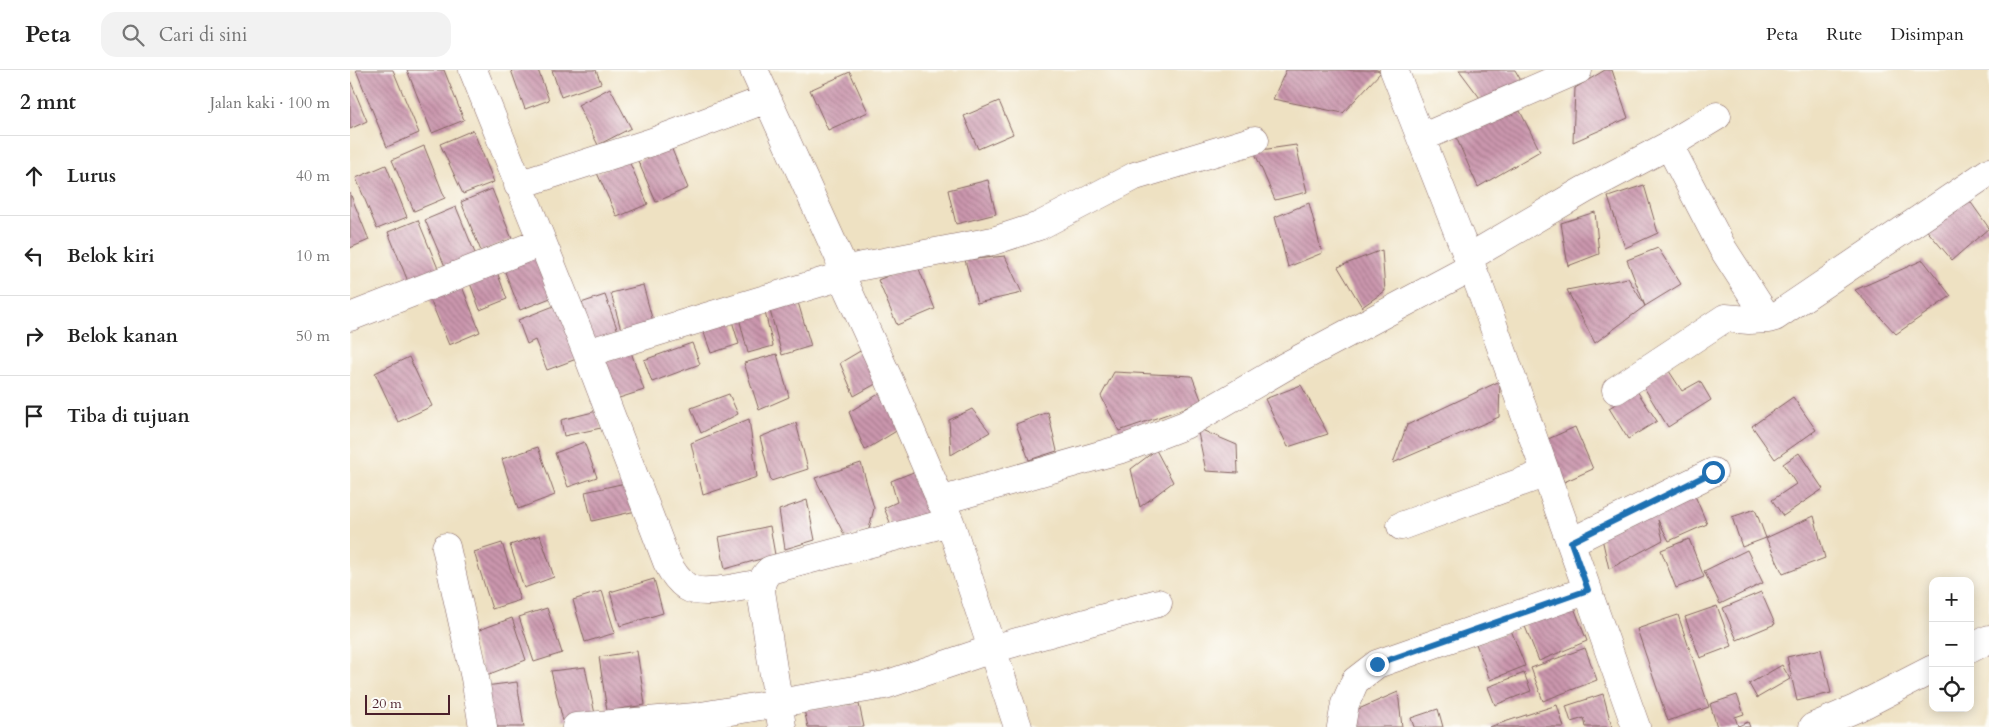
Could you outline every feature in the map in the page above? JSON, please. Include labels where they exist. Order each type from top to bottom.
[{"type":"street","points":[[473,70],[587,353],[667,562],[676,578],[688,588],[704,591],[761,583]]},
{"type":"street","points":[[754,70],[839,257],[841,272],[945,511],[1018,727]]},
{"type":"street","points":[[1394,70],[1470,262],[1635,726]]},
{"type":"street","points":[[1421,138],[1578,70]]},
{"type":"street","points":[[518,185],[652,142],[767,99]]},
{"type":"street","points":[[780,716],[761,583],[770,570],[945,511],[1185,425],[1470,262],[1584,190],[1669,145],[1717,116]]},
{"type":"street","points":[[587,353],[832,279],[841,272],[992,241],[1039,226],[1135,176],[1255,140]]},
{"type":"street","points":[[1669,145],[1723,249],[1768,319]]},
{"type":"street","points":[[1616,390],[1725,318],[1749,320],[1768,319],[1775,316],[1989,172]]},
{"type":"street","points":[[350,317],[542,242]]},
{"type":"street","points":[[1571,542],[1713,472]]},
{"type":"street","points":[[1401,526],[1546,473]]},
{"type":"street","points":[[446,547],[475,678],[483,727]]},
{"type":"street","points":[[1340,727],[1345,704],[1355,680],[1377,664],[1588,590]]},
{"type":"street","points":[[576,727],[695,717],[780,716],[886,685],[992,649],[1158,603]]},
{"type":"street","points":[[1974,647],[1989,639]]},
{"type":"street","points":[[1813,727],[1857,708],[1929,671]]},
{"type":"building","points":[[356,70],[393,70],[419,133],[387,147]]},
{"type":"building","points":[[407,70],[444,70],[464,120],[432,133]]},
{"type":"building","points":[[511,70],[538,70],[549,100],[525,109]]},
{"type":"building","points":[[552,70],[596,70],[601,83],[561,97]]},
{"type":"building","points":[[1286,70],[1377,70],[1381,72],[1343,113],[1273,99]]},
{"type":"building","points":[[1459,70],[1515,70],[1523,84],[1483,102]]},
{"type":"building","points":[[1605,70],[1612,70],[1628,118],[1573,142],[1575,88]]},
{"type":"building","points":[[850,72],[868,112],[828,130],[810,90]]},
{"type":"building","points":[[350,80],[367,121],[350,129]]},
{"type":"building","points":[[610,88],[631,128],[598,145],[578,105]]},
{"type":"building","points":[[999,101],[1013,134],[978,149],[964,116]]},
{"type":"building","points":[[1520,111],[1540,151],[1478,187],[1456,137]]},
{"type":"building","points":[[473,130],[494,182],[463,194],[440,144]]},
{"type":"building","points":[[1296,145],[1307,192],[1275,200],[1254,151]]},
{"type":"building","points":[[424,146],[445,198],[414,211],[392,160]]},
{"type":"building","points":[[671,147],[688,188],[656,202],[638,161]]},
{"type":"building","points":[[628,159],[648,204],[617,217],[597,173]]},
{"type":"building","points":[[386,165],[407,217],[377,229],[356,178]]},
{"type":"building","points":[[988,180],[996,214],[956,224],[948,190]]},
{"type":"building","points":[[1644,185],[1658,233],[1625,248],[1608,197]]},
{"type":"building","points":[[492,189],[512,239],[481,251],[461,202]]},
{"type":"building","points":[[350,193],[369,240],[350,248]]},
{"type":"building","points":[[1967,197],[1989,228],[1952,260],[1924,227]]},
{"type":"building","points":[[1309,203],[1322,253],[1288,267],[1275,217]]},
{"type":"building","points":[[456,207],[477,258],[447,271],[425,220]]},
{"type":"building","points":[[1595,212],[1599,254],[1568,266],[1561,223]]},
{"type":"building","points":[[418,220],[439,271],[409,284],[388,232]]},
{"type":"building","points":[[1658,248],[1681,284],[1645,306],[1627,260]]},
{"type":"building","points":[[1382,250],[1385,291],[1362,307],[1338,267]]},
{"type":"building","points":[[541,252],[558,295],[520,310],[503,267]]},
{"type":"building","points":[[1005,256],[1022,293],[977,303],[965,260]]},
{"type":"building","points":[[1923,260],[1951,296],[1896,334],[1855,290]]},
{"type":"building","points":[[917,264],[935,309],[897,325],[878,280]]},
{"type":"building","points":[[497,272],[507,299],[480,310],[470,283]]},
{"type":"building","points":[[1628,278],[1645,306],[1595,343],[1567,290]]},
{"type":"building","points":[[461,284],[480,332],[449,345],[429,297]]},
{"type":"building","points":[[643,285],[655,329],[623,337],[611,293]]},
{"type":"building","points":[[605,295],[619,334],[588,345],[575,305]]},
{"type":"building","points":[[797,299],[811,346],[782,355],[769,307]]},
{"type":"building","points":[[559,304],[579,358],[547,370],[535,340],[527,344],[518,320]]},
{"type":"building","points":[[764,308],[773,346],[748,353],[738,314]]},
{"type":"building","points":[[731,318],[739,344],[711,353],[702,327]]},
{"type":"building","points":[[692,343],[700,364],[652,382],[644,360]]},
{"type":"building","points":[[867,347],[881,381],[854,396],[840,363]]},
{"type":"building","points":[[631,352],[644,390],[610,401],[598,363]]},
{"type":"building","points":[[777,354],[789,397],[759,410],[744,363]]},
{"type":"building","points":[[409,357],[432,406],[398,422],[375,373]]},
{"type":"building","points":[[1667,368],[1682,391],[1700,381],[1711,400],[1668,427],[1642,384]]},
{"type":"building","points":[[1114,372],[1192,376],[1202,402],[1119,431],[1101,396]]},
{"type":"building","points":[[1500,381],[1499,417],[1393,463],[1407,425]]},
{"type":"building","points":[[1301,385],[1328,434],[1288,447],[1265,399]]},
{"type":"building","points":[[887,389],[903,427],[865,450],[849,412]]},
{"type":"building","points":[[1637,391],[1657,421],[1628,439],[1609,408]]},
{"type":"building","points":[[729,394],[738,414],[701,433],[691,408]]},
{"type":"building","points":[[1793,397],[1816,430],[1775,459],[1752,426]]},
{"type":"building","points":[[972,409],[990,432],[951,455],[949,420]]},
{"type":"building","points":[[597,411],[601,428],[564,436],[561,420]]},
{"type":"building","points":[[1048,412],[1057,451],[1029,460],[1016,424]]},
{"type":"building","points":[[749,419],[757,477],[703,495],[691,443]]},
{"type":"building","points":[[796,423],[808,469],[771,481],[760,437]]},
{"type":"building","points":[[1575,427],[1593,469],[1564,482],[1546,440]]},
{"type":"building","points":[[1197,428],[1237,445],[1238,473],[1206,471]]},
{"type":"building","points":[[584,442],[597,477],[568,487],[555,453]]},
{"type":"building","points":[[538,447],[555,495],[518,509],[502,459]]},
{"type":"building","points":[[1156,450],[1173,482],[1140,507],[1131,469]]},
{"type":"building","points":[[1799,453],[1823,489],[1783,516],[1772,500],[1796,484],[1783,464]]},
{"type":"building","points":[[861,463],[874,508],[869,529],[846,538],[815,478]]},
{"type":"building","points":[[916,471],[938,510],[892,527],[884,508],[897,502],[891,481]]},
{"type":"building","points":[[630,482],[636,511],[592,521],[585,492]]},
{"type":"building","points":[[1693,491],[1707,524],[1669,541],[1658,520],[1663,540],[1609,569],[1601,534]]},
{"type":"building","points":[[807,500],[815,540],[785,549],[779,510]]},
{"type":"building","points":[[1755,509],[1766,538],[1742,547],[1732,517]]},
{"type":"building","points":[[1814,516],[1825,558],[1783,574],[1766,538]]},
{"type":"building","points":[[770,526],[775,555],[725,569],[719,537]]},
{"type":"building","points":[[540,535],[554,577],[524,588],[510,545]]},
{"type":"building","points":[[1689,539],[1704,577],[1676,588],[1661,550]]},
{"type":"building","points":[[502,543],[520,600],[492,609],[474,552]]},
{"type":"building","points":[[1747,550],[1763,583],[1720,604],[1704,571]]},
{"type":"building","points":[[654,579],[663,613],[620,626],[610,592]]},
{"type":"building","points":[[602,591],[615,633],[585,642],[573,600]]},
{"type":"building","points":[[1761,592],[1775,624],[1737,640],[1723,608]]},
{"type":"building","points":[[1573,605],[1587,641],[1539,661],[1524,624]]},
{"type":"building","points":[[1717,606],[1732,646],[1700,658],[1685,617]]},
{"type":"building","points":[[547,608],[562,653],[534,662],[519,617]]},
{"type":"building","points":[[1678,615],[1709,707],[1668,721],[1637,629]]},
{"type":"building","points":[[512,618],[526,660],[484,676],[471,633]]},
{"type":"building","points":[[1511,630],[1525,666],[1490,680],[1476,644]]},
{"type":"building","points":[[1585,648],[1597,680],[1543,701],[1531,668]]},
{"type":"building","points":[[1821,649],[1831,693],[1797,701],[1787,657]]},
{"type":"building","points":[[637,651],[645,705],[607,711],[599,657]]},
{"type":"building","points":[[1782,665],[1790,679],[1757,698],[1749,684]]},
{"type":"building","points":[[585,667],[595,714],[563,721],[551,671]]},
{"type":"building","points":[[1524,673],[1531,691],[1495,705],[1488,687]]},
{"type":"building","points":[[517,682],[524,727],[491,727],[485,686]]},
{"type":"building","points":[[1398,692],[1402,727],[1351,727],[1347,714]]},
{"type":"building","points":[[1603,694],[1612,727],[1586,727],[1584,718],[1571,722],[1566,706]]},
{"type":"building","points":[[1737,695],[1744,714],[1735,717],[1738,726],[1748,722],[1750,727],[1717,727],[1710,704]]},
{"type":"building","points":[[859,704],[864,727],[808,727],[804,710]]},
{"type":"building","points":[[1557,705],[1564,727],[1489,727]]},
{"type":"building","points":[[1438,709],[1443,727],[1414,727],[1411,718]]},
{"type":"route","points":[[1377,664],[1588,590],[1571,542],[1713,472]]}]
